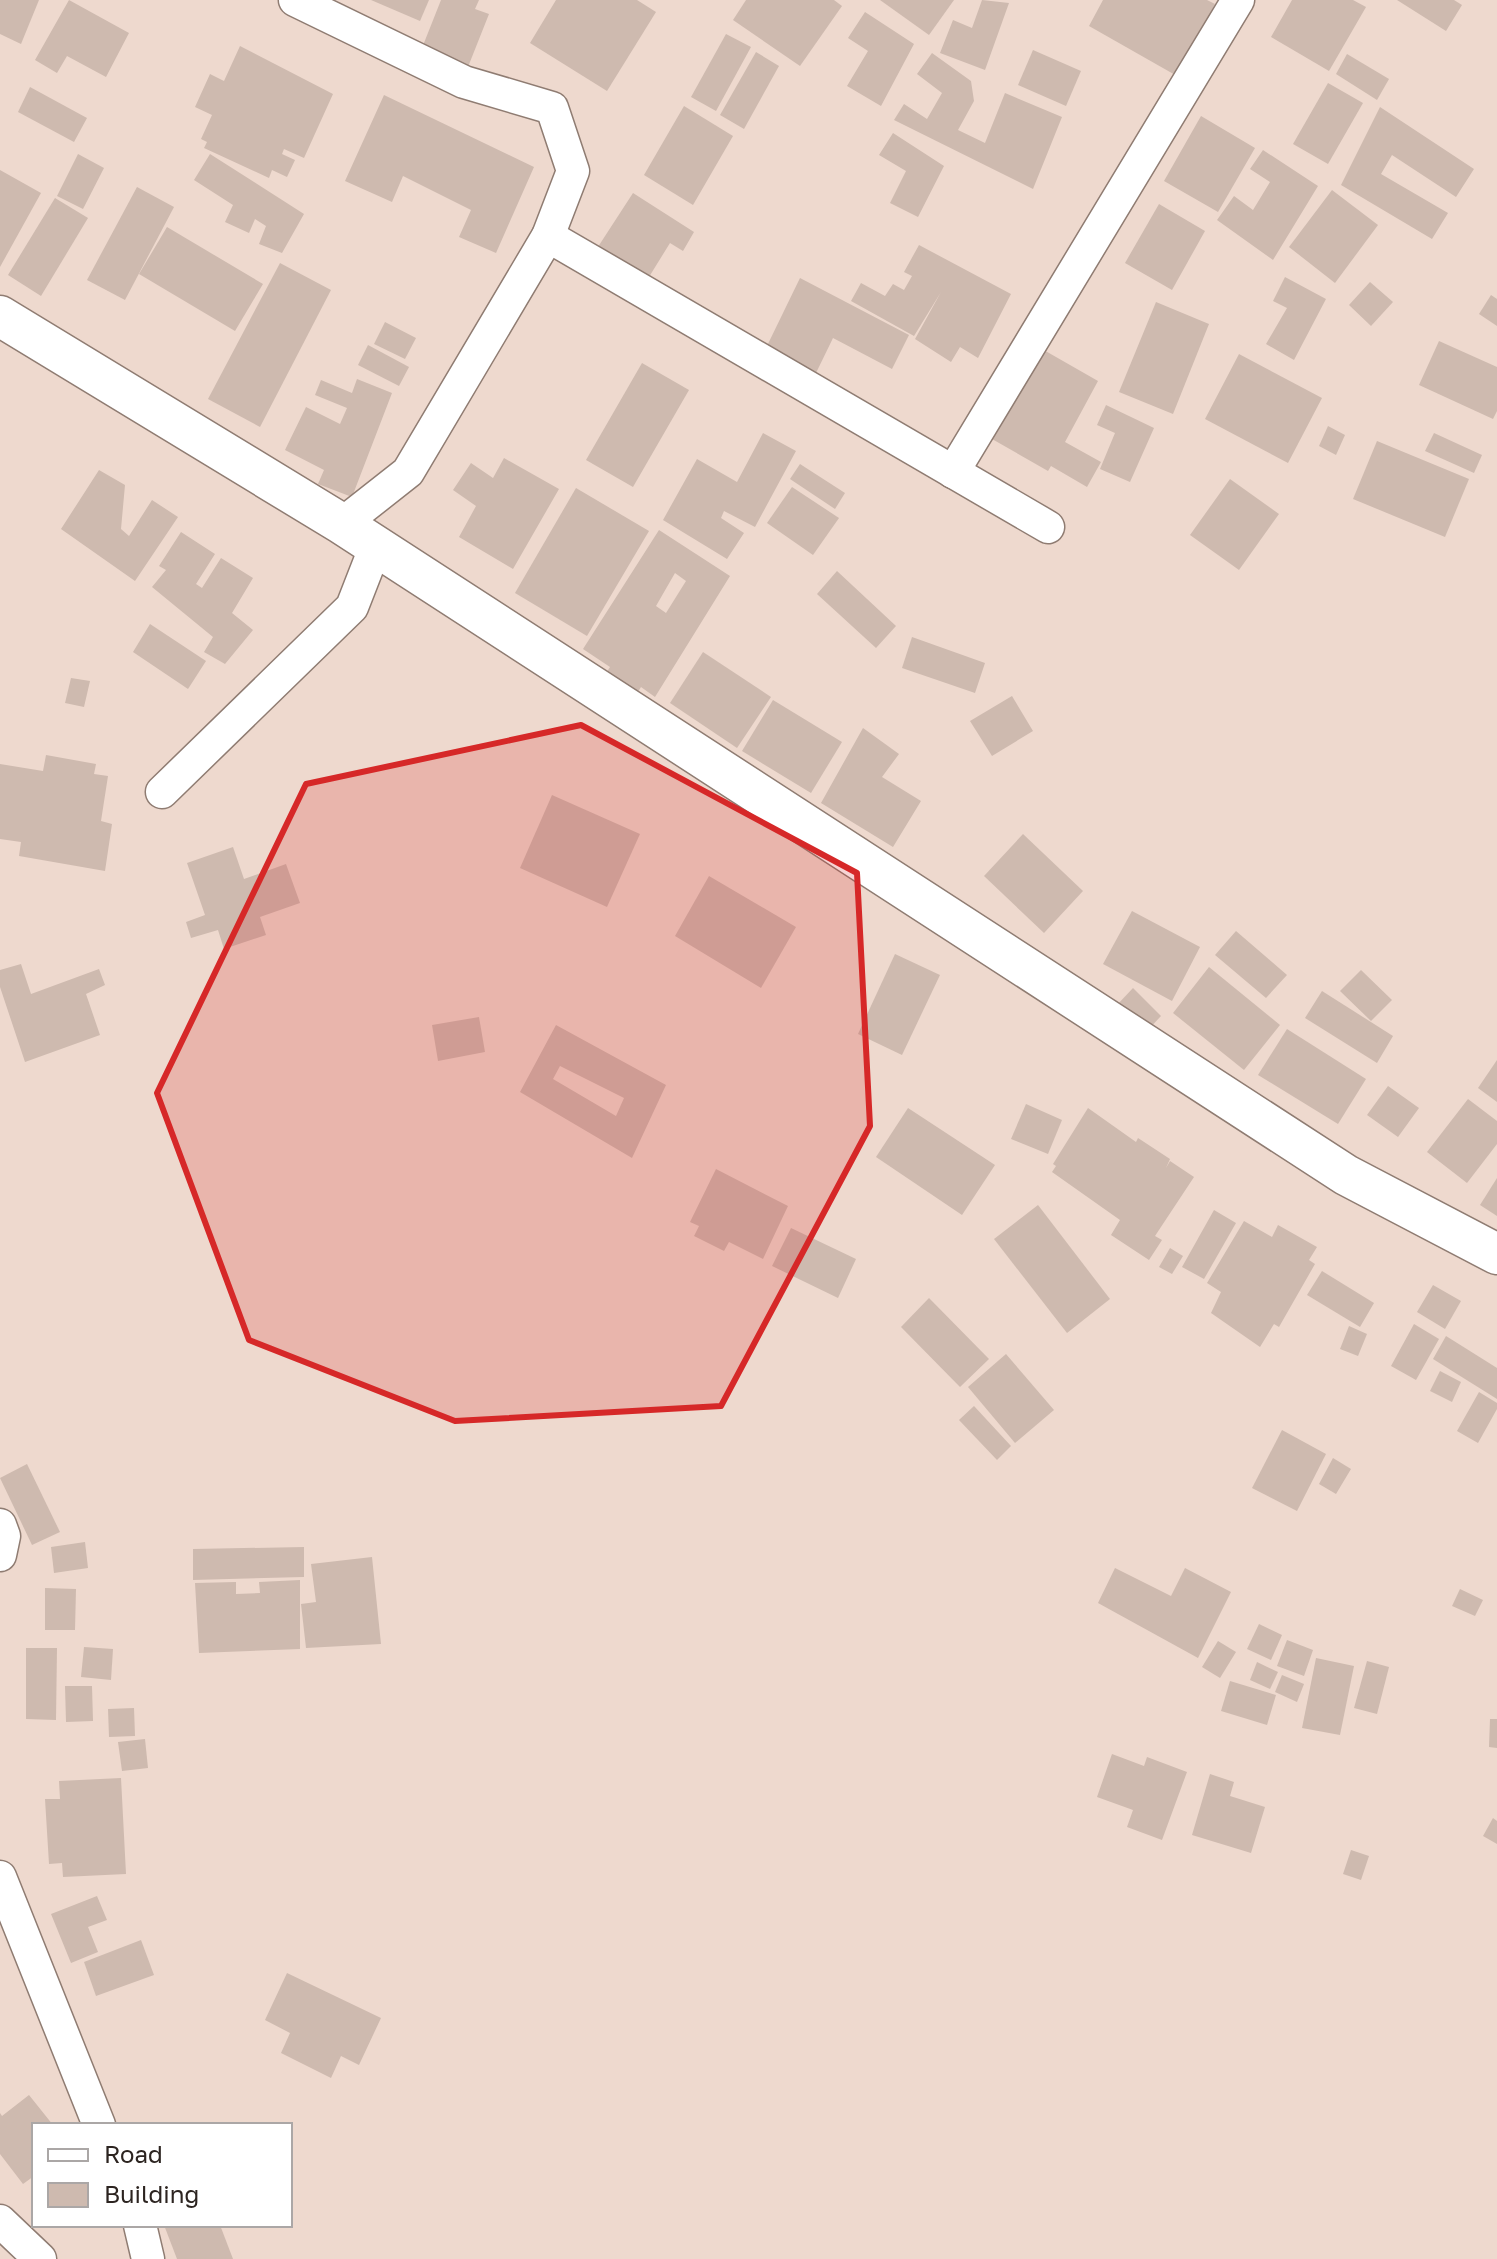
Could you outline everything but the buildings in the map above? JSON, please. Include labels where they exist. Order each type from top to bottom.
[{"type":"street","points":[[295,0],[464,82],[552,108],[573,171],[548,236],[408,472],[342,524]]},
{"type":"street","points":[[953,472],[1238,0]]},
{"type":"street","points":[[548,236],[1048,527]]},
{"type":"street","points":[[0,316],[342,524],[1346,1175],[1497,1254]]},
{"type":"street","points":[[162,792],[352,607],[375,548]]},
{"type":"street","points":[[0,1525],[4,1536],[0,1555]]},
{"type":"street","points":[[0,1877],[98,2123]]},
{"type":"street","points":[[0,2221],[40,2259]]},
{"type":"street","points":[[140,2227],[148,2259]]},
{"type":"highlighted area","points":[[581,725],[857,873],[870,1126],[721,1406],[455,1421],[249,1340],[157,1093],[306,784]]}]
